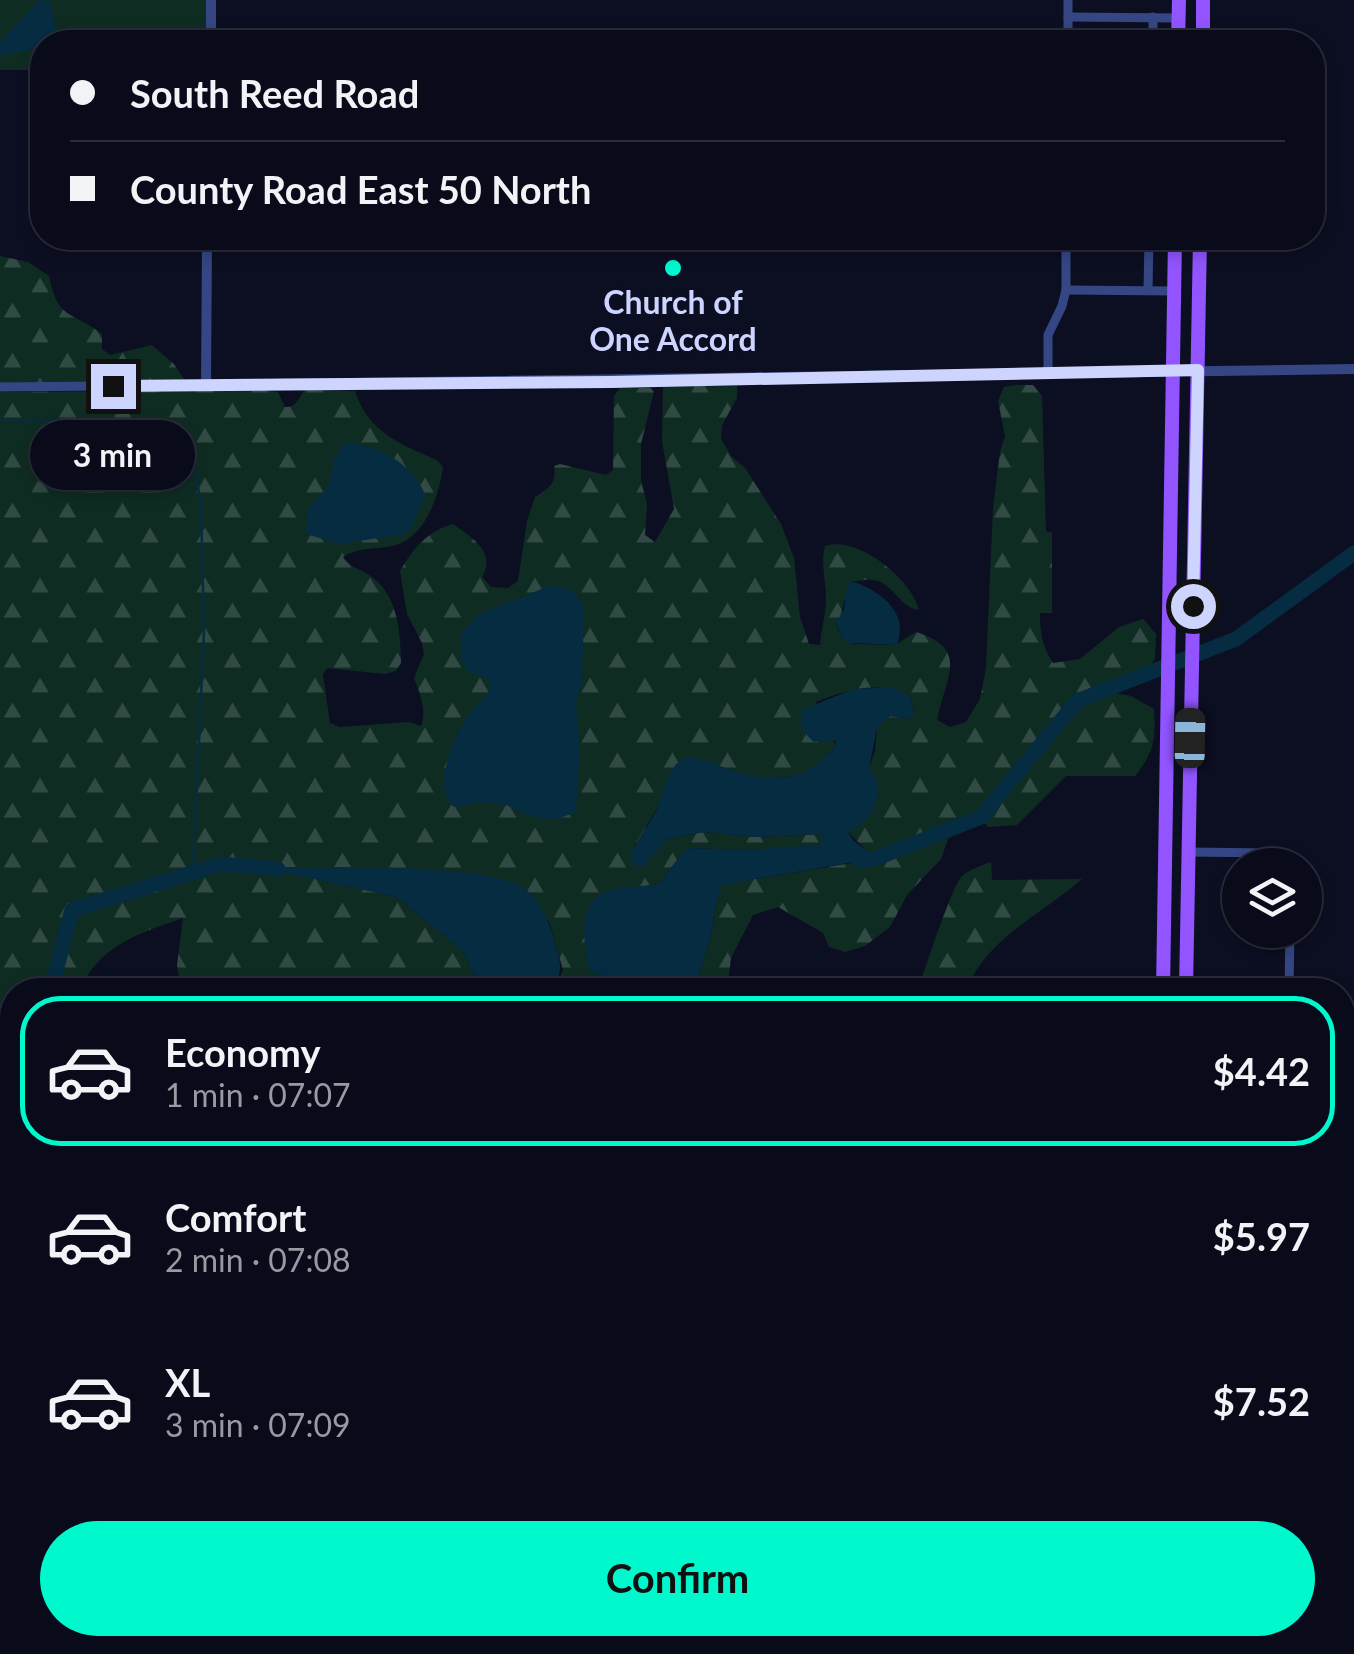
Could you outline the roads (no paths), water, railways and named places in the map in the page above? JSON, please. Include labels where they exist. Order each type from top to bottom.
[{"type":"main road","points":[[1178,30],[1179,0]]},
{"type":"main road","points":[[1202,30],[1203,0]]},
{"type":"main road","points":[[1163,978],[1175,250]]},
{"type":"main road","points":[[1186,978],[1200,250]]},
{"type":"street","points":[[210,0],[211,30]]},
{"type":"street","points":[[1068,0],[1068,30]]},
{"type":"street","points":[[1068,17],[1179,18]]},
{"type":"street","points":[[1152,30],[1153,17]]},
{"type":"street","points":[[206,384],[208,250]]},
{"type":"street","points":[[1048,374],[1048,335],[1066,290],[1066,250]]},
{"type":"street","points":[[1148,290],[1149,250]]},
{"type":"street","points":[[1066,290],[1174,291]]},
{"type":"street","points":[[0,387],[1354,369]]},
{"type":"street","points":[[1189,852],[1222,852]]},
{"type":"street","points":[[1288,978],[1289,948]]},
{"type":"water","points":[[39,0],[50,1],[56,30],[30,30],[30,50],[0,55],[0,42]]},
{"type":"water","points":[[345,443],[369,447],[393,458],[420,484],[425,495],[411,529],[405,534],[339,544],[306,534],[308,508],[329,485],[334,459]]},
{"type":"water","points":[[852,581],[890,604],[899,622],[897,645],[849,643],[841,636],[836,622],[844,610],[846,589]]},
{"type":"water","points":[[549,586],[568,589],[584,610],[582,681],[576,704],[580,745],[576,812],[555,820],[530,816],[506,805],[480,802],[454,807],[445,788],[451,749],[462,725],[490,690],[489,679],[469,672],[464,665],[462,633],[479,614]]},
{"type":"water","points":[[890,687],[910,696],[914,713],[909,719],[890,716],[877,728],[869,769],[878,781],[875,805],[862,823],[847,831],[877,858],[721,885],[700,978],[605,978],[590,971],[585,919],[601,894],[658,884],[687,848],[746,850],[821,845],[821,834],[757,837],[704,832],[668,839],[642,867],[630,859],[656,811],[670,773],[680,761],[698,759],[766,778],[809,770],[836,746],[835,740],[814,742],[810,738],[803,728],[802,710],[853,689]]},
{"type":"water","points":[[259,867],[435,870],[501,879],[522,887],[542,910],[560,964],[558,978],[475,978],[463,951],[397,897]]},
{"type":"waterway","points":[[0,420],[157,423],[182,437],[193,458],[201,504],[204,631],[193,873]]},
{"type":"waterway","points":[[860,860],[877,858],[981,817],[1077,701],[1236,639],[1354,553]]},
{"type":"waterway","points":[[54,978],[72,910],[221,864],[278,869]]},
{"type":"place","name":"Church of One Accord","points":[[673,268]]}]
